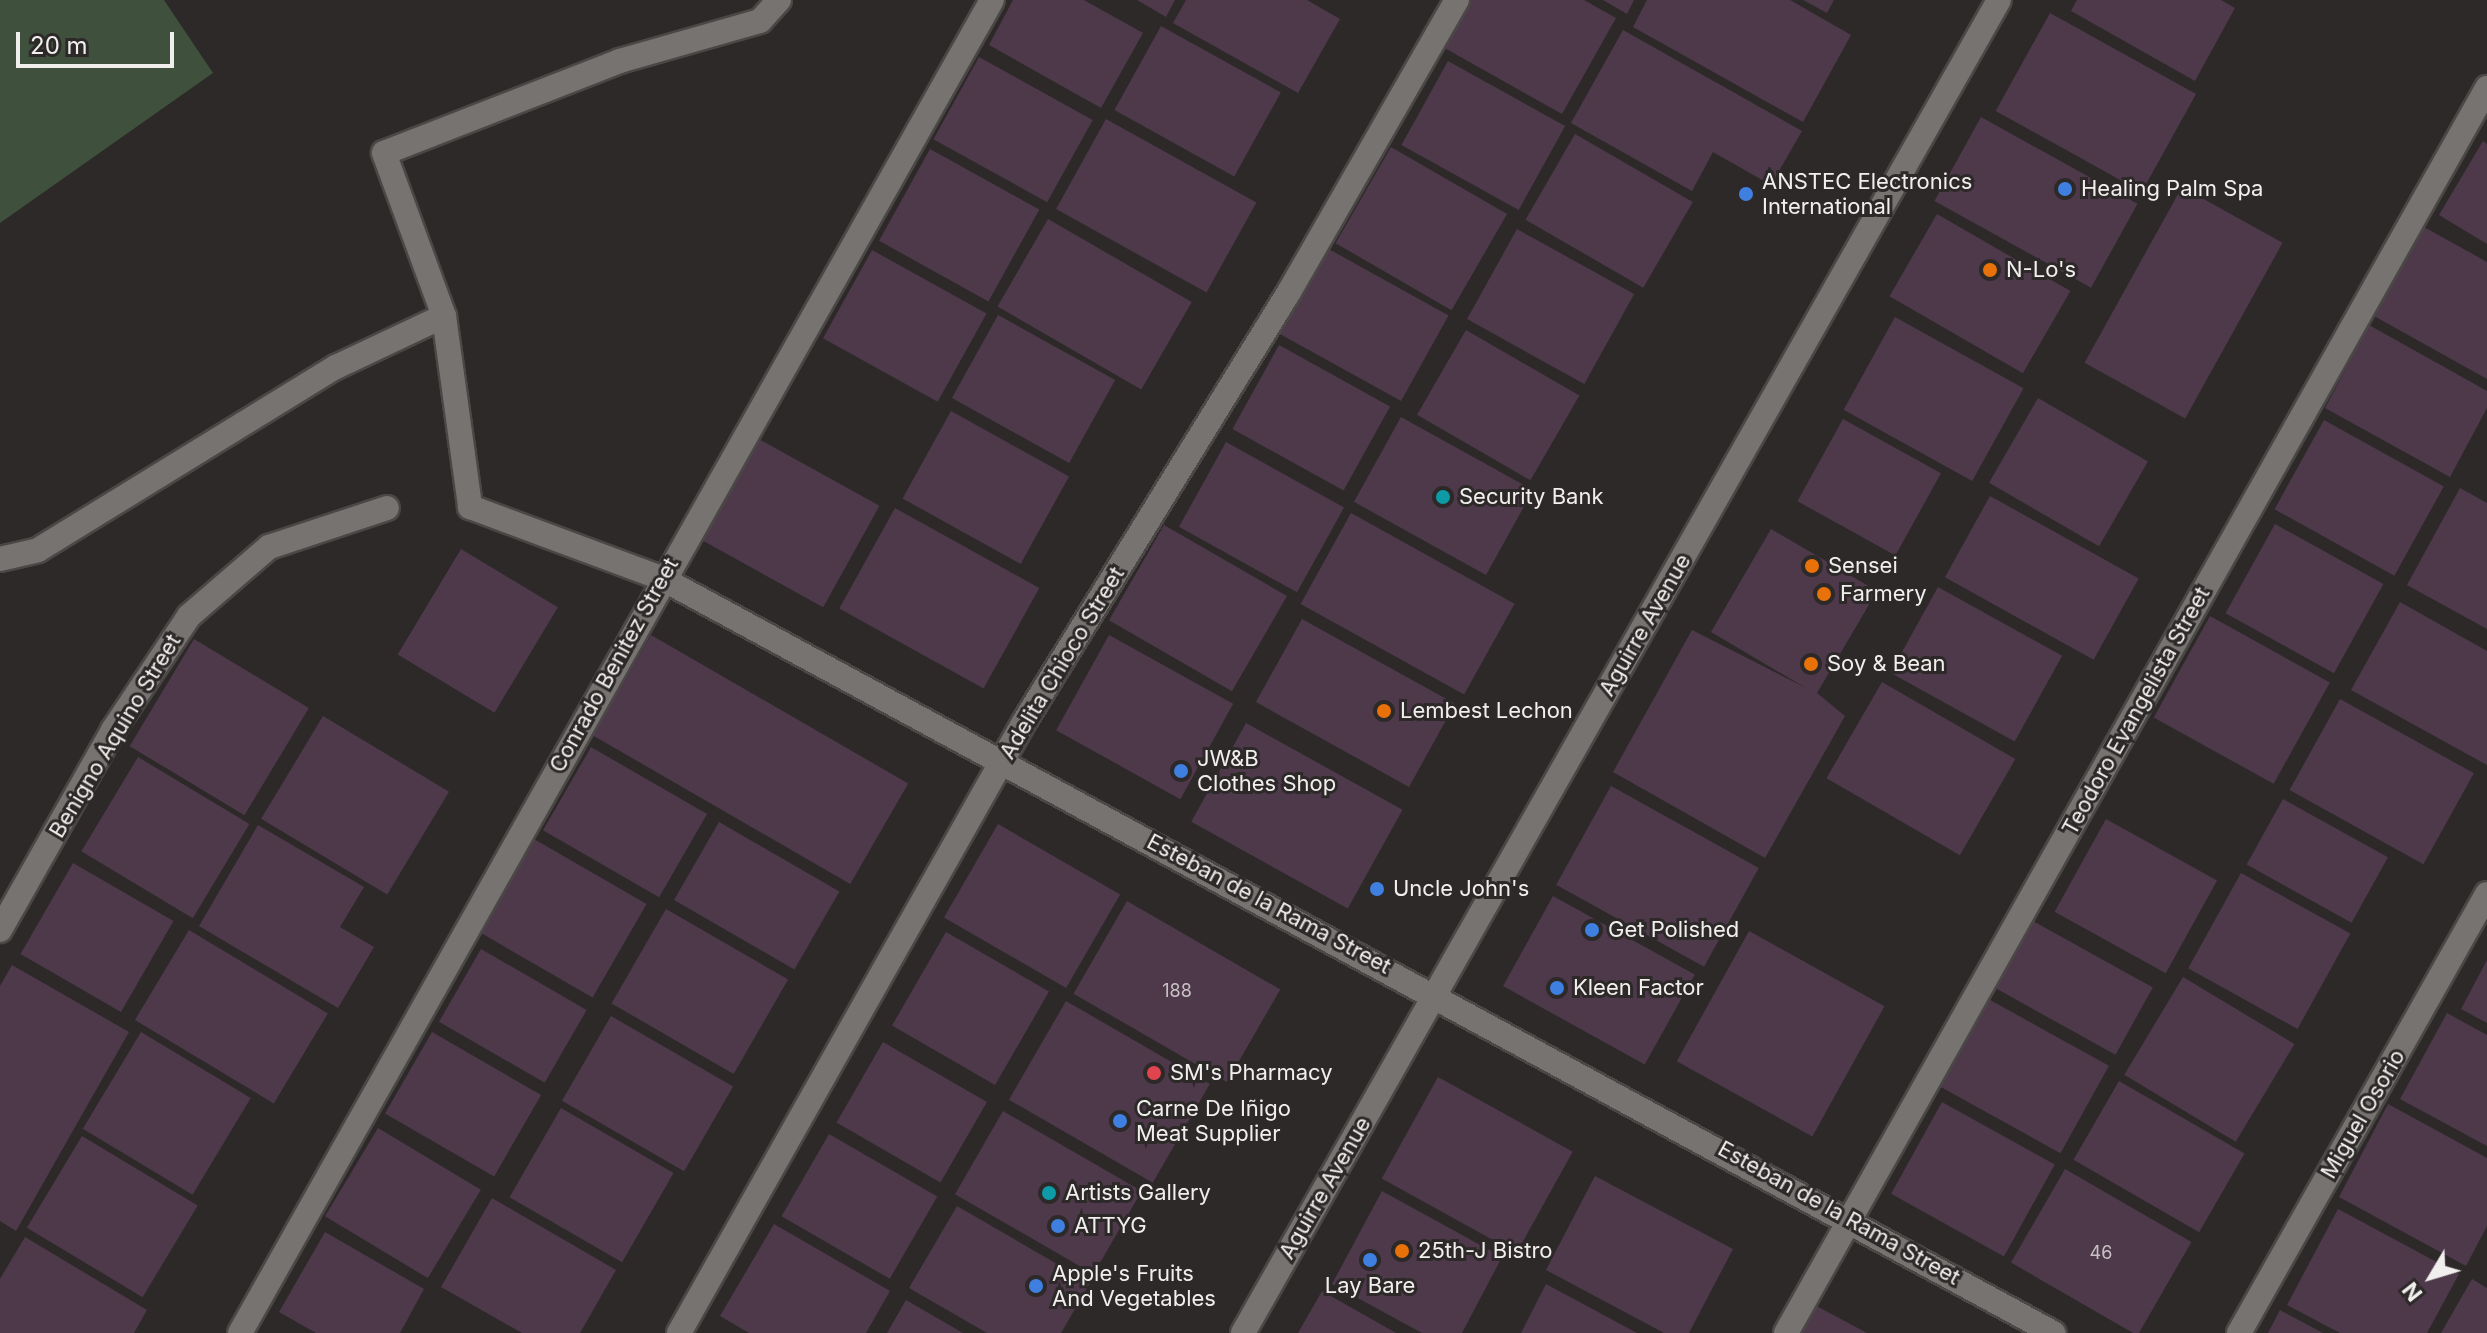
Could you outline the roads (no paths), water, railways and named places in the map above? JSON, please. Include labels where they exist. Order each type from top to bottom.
[{"type":"street","points":[[0,559],[38,550],[336,367],[444,316],[384,153],[620,61],[760,21],[779,0]]},
{"type":"street","name":"Conrado Benitez Street","points":[[240,1333],[661,578],[992,0]]},
{"type":"street","name":"Adelita Chioco Street","points":[[679,1333],[1002,761],[1457,0]]},
{"type":"street","name":"Aguirre Avenue","points":[[1243,1333],[1999,0]]},
{"type":"street","name":"Teodoro Evangelista Street","points":[[1786,1333],[2487,88]]},
{"type":"street","name":"Esteban de la Rama Street","points":[[444,316],[470,507],[661,578],[1851,1218],[2053,1333]]},
{"type":"street","name":"Benigno Aquino Street","points":[[0,930],[113,730],[189,616],[269,547],[387,508]]},
{"type":"street","name":"Miguel Osorio","points":[[2239,1333],[2487,894]]},
{"type":"place","name":"Healing Palm Spa","points":[[2065,189]]},
{"type":"place","name":"ANSTEC Electronics International","points":[[1746,194]]},
{"type":"place","name":"N-Lo's","points":[[1990,270]]},
{"type":"place","name":"Security Bank","points":[[1443,497]]},
{"type":"place","name":"Sensei","points":[[1812,566]]},
{"type":"place","name":"Farmery","points":[[1824,594]]},
{"type":"place","name":"Soy & Bean","points":[[1811,664]]},
{"type":"place","name":"Lembest Lechon","points":[[1384,711]]},
{"type":"place","name":"JW&B Clothes Shop","points":[[1181,771]]},
{"type":"place","name":"Uncle John's","points":[[1377,889]]},
{"type":"place","name":"Get Polished","points":[[1592,930]]},
{"type":"place","name":"Kleen Factor","points":[[1557,988]]},
{"type":"place","name":"SM's Pharmacy","points":[[1154,1073]]},
{"type":"place","name":"Carne De Iñigo Meat Supplier","points":[[1120,1121]]},
{"type":"place","name":"Artists Gallery","points":[[1049,1193]]},
{"type":"place","name":"ATTYG","points":[[1058,1226]]},
{"type":"place","name":"25th-J Bistro","points":[[1402,1251]]},
{"type":"place","name":"Lay Bare","points":[[1370,1260]]},
{"type":"place","name":"Apple's Fruits And Vegetables","points":[[1036,1286]]}]
